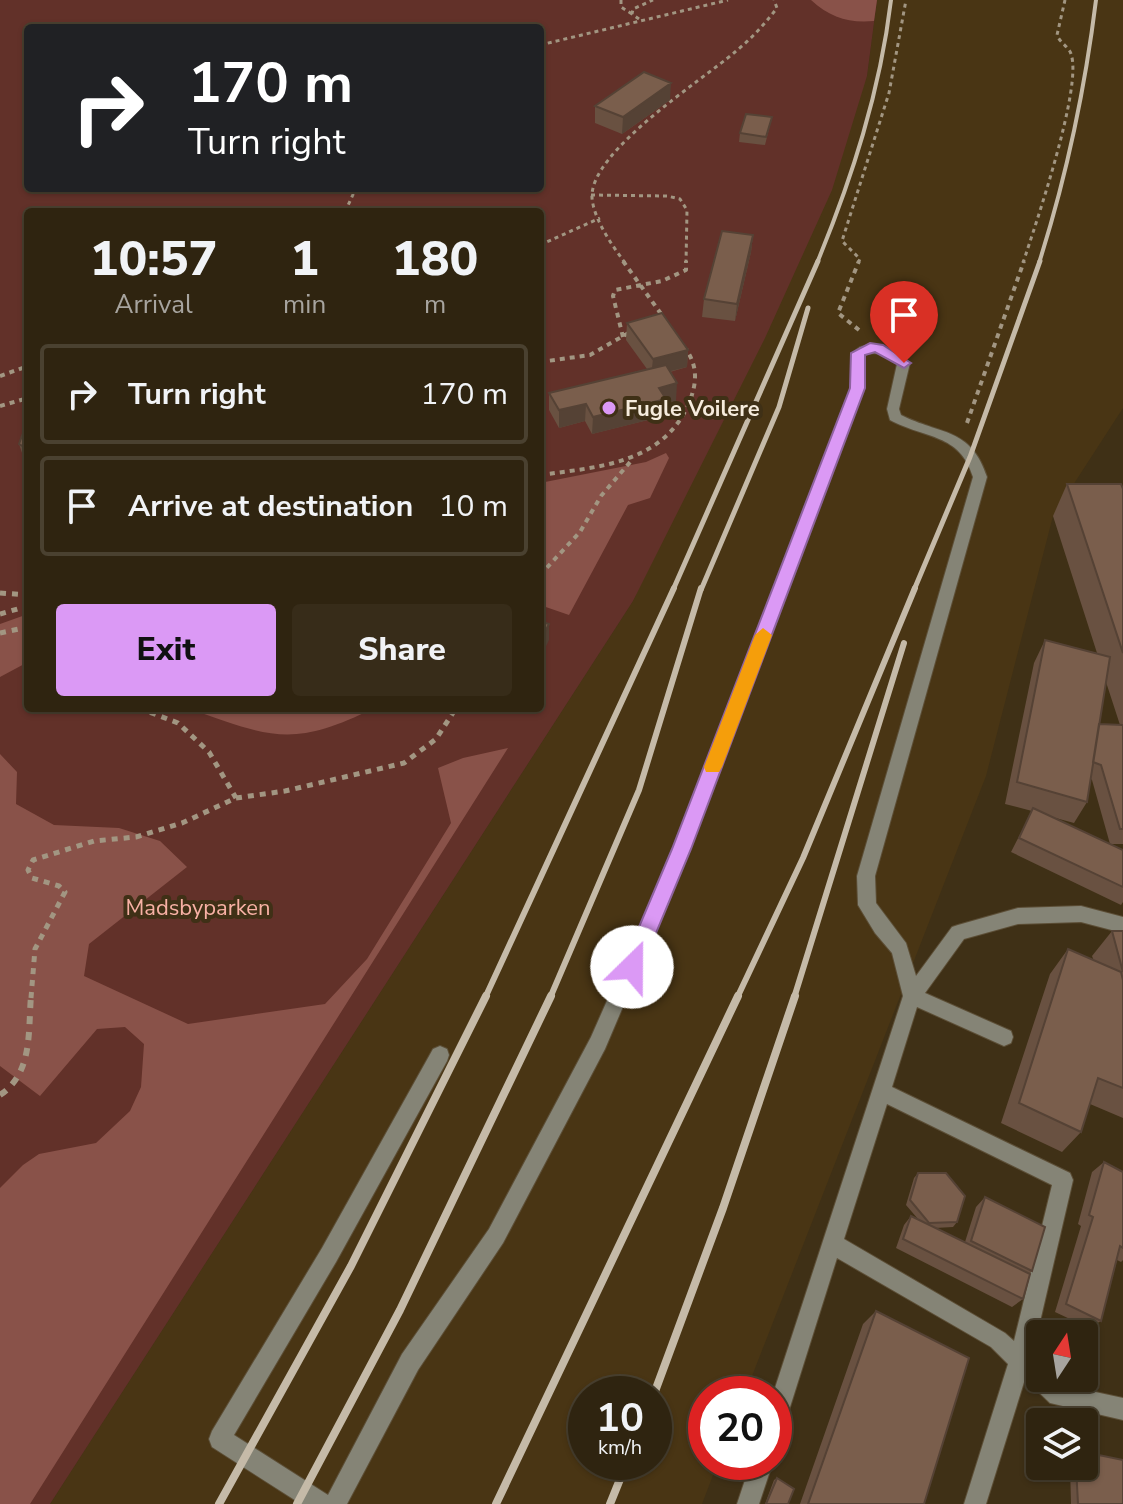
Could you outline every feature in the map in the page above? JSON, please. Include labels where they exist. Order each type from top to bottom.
[{"type":"lane","points":[[335,1504],[410,1362],[496,1236],[598,1043],[682,849],[857,388],[858,353],[870,347],[878,348],[904,363],[893,409],[895,417],[940,431],[956,440],[978,469],[980,477],[866,876],[867,905],[900,949],[912,996]]},
{"type":"lane","points":[[789,1376],[912,996],[958,933],[1018,916],[1081,914],[1123,925]]},
{"type":"lane","points":[[912,996],[1004,1037]]},
{"type":"lane","points":[[321,1504],[220,1439],[329,1255],[440,1055]]},
{"type":"lane","points":[[881,1091],[1063,1180],[1020,1361],[975,1504]]},
{"type":"lane","points":[[831,1243],[998,1340],[1058,1395],[1123,1409]]},
{"type":"lane","points":[[748,1504],[756,1480]]},
{"type":"path","points":[[621,0],[621,7],[640,19]]},
{"type":"path","points":[[632,14],[633,9],[653,0]]},
{"type":"path","points":[[544,44],[728,0]]},
{"type":"path","points":[[669,325],[616,249],[600,218],[591,195],[598,170],[620,144],[759,34],[777,8],[774,0]]},
{"type":"path","points":[[870,347],[861,332],[838,313],[860,259],[842,241],[892,90],[902,47],[906,0]]},
{"type":"path","points":[[956,440],[964,431],[1009,310],[1059,141],[1074,65],[1071,52],[1055,37],[1065,0]]},
{"type":"path","points":[[591,195],[667,196],[680,199],[687,210],[686,270],[662,281],[621,286],[613,296],[623,337]]},
{"type":"path","points":[[544,244],[564,237],[587,221],[600,218]]},
{"type":"path","points":[[648,322],[661,314]]},
{"type":"path","points":[[544,361],[590,355],[635,329]]},
{"type":"path","points":[[544,474],[631,461],[653,451],[671,434],[691,400],[697,379],[694,360],[686,349]]},
{"type":"path","points":[[0,376],[24,367]]},
{"type":"path","points":[[0,406],[24,399]]},
{"type":"path","points":[[544,571],[580,532],[601,496],[631,461]]},
{"type":"path","points":[[0,593],[24,595]]},
{"type":"path","points":[[0,614],[24,607]]},
{"type":"path","points":[[0,633],[24,628]]},
{"type":"path","points":[[149,712],[178,723],[209,752],[236,798]]},
{"type":"path","points":[[0,1095],[15,1085],[26,1058],[35,949],[65,892],[59,886],[32,878],[28,870],[33,860],[94,841],[136,837],[159,830],[236,798],[285,791],[404,763],[436,739],[453,712]]},
{"type":"shaded area","points":[[811,0],[877,0],[874,21],[840,18]]},
{"type":"shaded area","points":[[877,0],[1123,0],[1123,408],[1053,516],[986,776],[752,1376],[688,1376],[688,1480],[711,1480],[702,1504],[50,1504],[633,601],[867,76]]},
{"type":"shaded area","points":[[666,453],[669,458],[650,498],[628,505],[569,615],[544,606],[544,482],[646,462]]},
{"type":"shaded area","points":[[24,615],[24,664],[0,677],[0,624]]},
{"type":"shaded area","points":[[199,712],[365,712],[301,734],[261,732]]},
{"type":"shaded area","points":[[508,748],[30,1504],[0,1504],[0,1188],[39,1154],[96,1143],[130,1111],[141,1087],[144,1044],[125,1027],[97,1029],[40,1096],[0,1066],[0,754],[17,772],[16,804],[54,825],[119,828],[160,841],[187,867],[89,944],[84,976],[188,1024],[325,1004],[367,959],[451,823],[438,768],[463,758]]},
{"type":"green space","name":"Madsbyparken","points":[[0,0],[877,0],[867,76],[832,190],[765,338],[633,601],[50,1504],[0,1504]]},
{"type":"building","points":[[644,72],[671,83],[623,117],[595,106]]},
{"type":"building","points":[[746,114],[772,117],[766,137],[740,133]]},
{"type":"building","points":[[722,231],[753,235],[737,304],[704,299]]},
{"type":"building","points":[[662,313],[688,350],[653,359],[627,323]]},
{"type":"building","points":[[666,365],[677,383],[659,388],[666,399],[593,417],[586,404],[559,410],[549,393]]},
{"type":"building","points":[[24,433],[24,447],[19,444]]},
{"type":"building","points":[[1067,484],[1121,484],[1123,489],[1123,653]]},
{"type":"building","points":[[1045,640],[1110,657],[1087,802],[1017,782]]},
{"type":"building","points":[[1099,724],[1123,725],[1123,829],[1120,829],[1101,765],[1093,762]]},
{"type":"building","points":[[1033,808],[1123,850],[1123,887],[1019,838]]},
{"type":"building","points":[[1112,931],[1123,931],[1123,972]]},
{"type":"building","points":[[1068,949],[1121,972],[1123,980],[1123,1088],[1098,1078],[1081,1132],[1019,1103]]},
{"type":"building","points":[[1104,1162],[1123,1172],[1123,1248],[1120,1246],[1101,1321],[1066,1304],[1093,1217],[1089,1215]]},
{"type":"building","points":[[918,1173],[946,1173],[965,1196],[957,1222],[929,1223],[910,1200]]},
{"type":"building","points":[[985,1197],[1045,1227],[1032,1271],[971,1241]]},
{"type":"building","points":[[911,1216],[1030,1274],[1023,1299],[903,1239]]},
{"type":"building","points":[[876,1311],[969,1358],[924,1504],[808,1504]]},
{"type":"building","points":[[1098,1455],[1123,1460],[1123,1504],[1078,1504],[1077,1480],[1098,1480]]},
{"type":"building","points":[[776,1480],[794,1489],[788,1504],[766,1504]]},
{"type":"railway","points":[[817,263],[863,134],[880,68],[891,0]]},
{"type":"railway","points":[[1039,263],[1074,133],[1096,0]]},
{"type":"railway","points":[[673,590],[818,261]]},
{"type":"railway","points":[[914,590],[970,457],[1040,261]]},
{"type":"railway","points":[[701,590],[779,407],[808,308]]},
{"type":"railway","points":[[485,998],[674,588]]},
{"type":"railway","points":[[550,998],[639,790],[701,588]]},
{"type":"railway","points":[[737,998],[803,858],[915,588]]},
{"type":"railway","points":[[794,998],[904,643]]},
{"type":"railway","points":[[297,1504],[400,1310],[551,996]]},
{"type":"railway","points":[[496,1504],[738,996]]},
{"type":"railway","points":[[661,1376],[723,1208],[795,996]]},
{"type":"railway","points":[[219,1504],[351,1266],[485,998]]},
{"type":"railway","points":[[610,1504],[620,1480]]},
{"type":"slow traffic","points":[[713,767],[763,635]]},
{"type":"place","name":"Fugle Voilere","points":[[609,408]]},
{"type":"route","points":[[632,967],[682,849],[857,388],[858,353],[870,347],[878,348],[904,363]]}]
